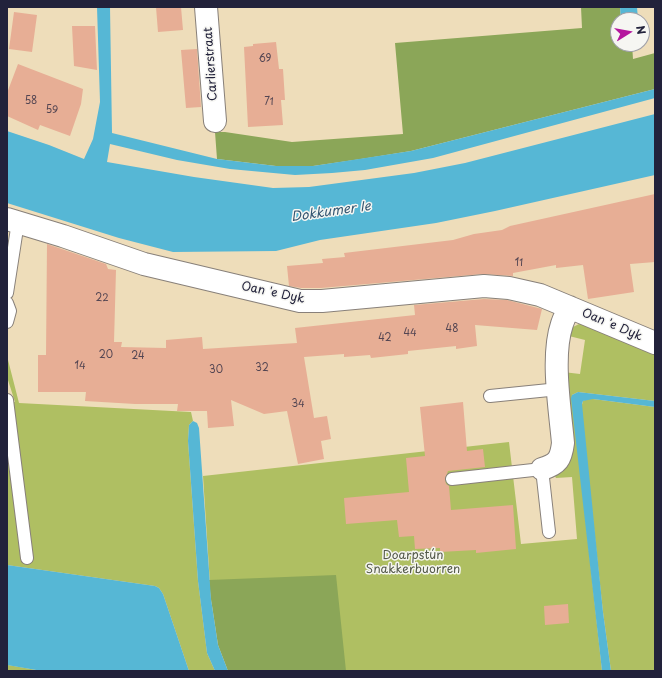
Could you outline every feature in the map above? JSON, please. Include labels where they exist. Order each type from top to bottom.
[{"type":"street","name":"Carlierstraat","points":[[206,7],[215,121]]},
{"type":"street","name":"Oan 'e Dyk","points":[[12,220],[144,264],[300,301],[322,301],[484,286],[509,288],[540,295],[655,343]]},
{"type":"street","name":"Oan 'e Dyk","points":[[542,469],[557,462],[562,454],[563,443],[557,368],[558,346],[562,325],[569,307]]},
{"type":"lane","points":[[7,293],[12,220]]},
{"type":"lane","points":[[7,303],[10,311],[7,322]]},
{"type":"lane","points":[[490,396],[559,389]]},
{"type":"lane","points":[[7,400],[27,558]]},
{"type":"lane","points":[[452,479],[542,469],[549,532]]},
{"type":"green space","points":[[581,7],[620,7],[620,12],[610,12],[610,52],[633,52],[633,59],[655,53],[655,89],[411,151],[361,159],[313,166],[276,166],[217,159],[215,132],[225,132],[292,142],[403,134],[395,43],[582,28]]},
{"type":"green space","name":"Doarpstún Snakkerbuorren","points":[[581,323],[655,352],[655,401],[578,392],[572,395],[602,671],[228,671],[211,599],[203,476],[509,442],[521,544],[577,539],[572,477],[556,478],[555,476],[563,372],[580,374],[585,340],[569,336],[573,327]]},
{"type":"green space","points":[[7,356],[19,403],[191,412],[193,421],[189,425],[188,441],[198,581],[207,653],[215,671],[189,671],[163,594],[159,588],[155,586],[7,565],[7,402],[15,402],[7,377]]},
{"type":"green space","points":[[587,399],[655,407],[655,671],[611,671],[603,612],[581,408],[583,401]]},
{"type":"green space","points":[[336,575],[346,671],[228,671],[218,645],[209,580]]},
{"type":"green space","points":[[8,665],[42,671],[7,671]]},
{"type":"water","name":"Dokkumer Ie","points":[[97,7],[110,7],[112,133],[217,159],[276,166],[313,166],[411,151],[655,89],[655,98],[433,158],[365,170],[295,175],[230,169],[177,160],[110,144],[107,162],[194,177],[273,188],[309,187],[414,173],[465,163],[655,114],[655,175],[436,223],[320,240],[276,251],[173,252],[119,238],[7,203],[7,131],[84,159],[93,139],[100,102]]},
{"type":"water","points":[[620,7],[637,7],[637,12],[620,12]]},
{"type":"water","points":[[578,392],[655,401],[655,407],[593,399],[583,401],[582,404],[603,612],[611,671],[602,671],[571,398],[572,395]]},
{"type":"water","points":[[193,421],[197,423],[199,428],[211,599],[218,645],[228,671],[215,671],[207,653],[198,581],[188,441],[189,425]]},
{"type":"water","points":[[7,565],[155,586],[159,588],[163,594],[189,671],[42,671],[7,665]]},
{"type":"building","points":[[156,7],[181,7],[183,30],[158,32]]},
{"type":"building","points":[[14,12],[37,15],[32,52],[9,49]]},
{"type":"building","points":[[72,26],[95,26],[97,70],[74,66]]},
{"type":"building","points":[[276,42],[279,69],[283,69],[285,100],[281,100],[283,125],[248,127],[244,47],[253,46],[253,44]]},
{"type":"building","points":[[197,49],[201,107],[186,108],[181,50]]},
{"type":"building","points":[[18,64],[83,89],[81,104],[70,136],[40,125],[38,130],[7,116],[7,93]]},
{"type":"building","points":[[655,194],[655,262],[630,264],[634,292],[588,299],[583,265],[556,268],[556,265],[513,273],[513,276],[483,274],[321,288],[301,288],[289,286],[287,266],[323,263],[322,259],[345,257],[344,253],[453,240]]},
{"type":"building","points":[[47,244],[106,264],[108,269],[116,270],[114,342],[122,342],[121,347],[166,348],[166,340],[202,337],[203,349],[297,343],[295,328],[415,315],[414,305],[484,299],[507,300],[542,309],[537,330],[475,325],[477,346],[456,349],[456,346],[408,351],[408,354],[371,358],[370,355],[344,357],[344,354],[304,357],[314,418],[327,416],[331,439],[321,441],[324,459],[298,464],[287,411],[264,414],[231,400],[234,426],[208,428],[207,411],[177,411],[178,404],[135,404],[85,401],[86,392],[38,392],[38,355],[46,355]]},
{"type":"building","points":[[463,402],[467,451],[483,449],[485,467],[448,471],[445,479],[446,484],[449,486],[451,510],[513,505],[516,549],[476,553],[476,550],[440,552],[440,548],[415,549],[414,536],[399,537],[397,520],[346,524],[344,498],[409,492],[406,458],[425,456],[420,407]]},
{"type":"building","points":[[568,604],[569,623],[545,625],[544,606]]}]
